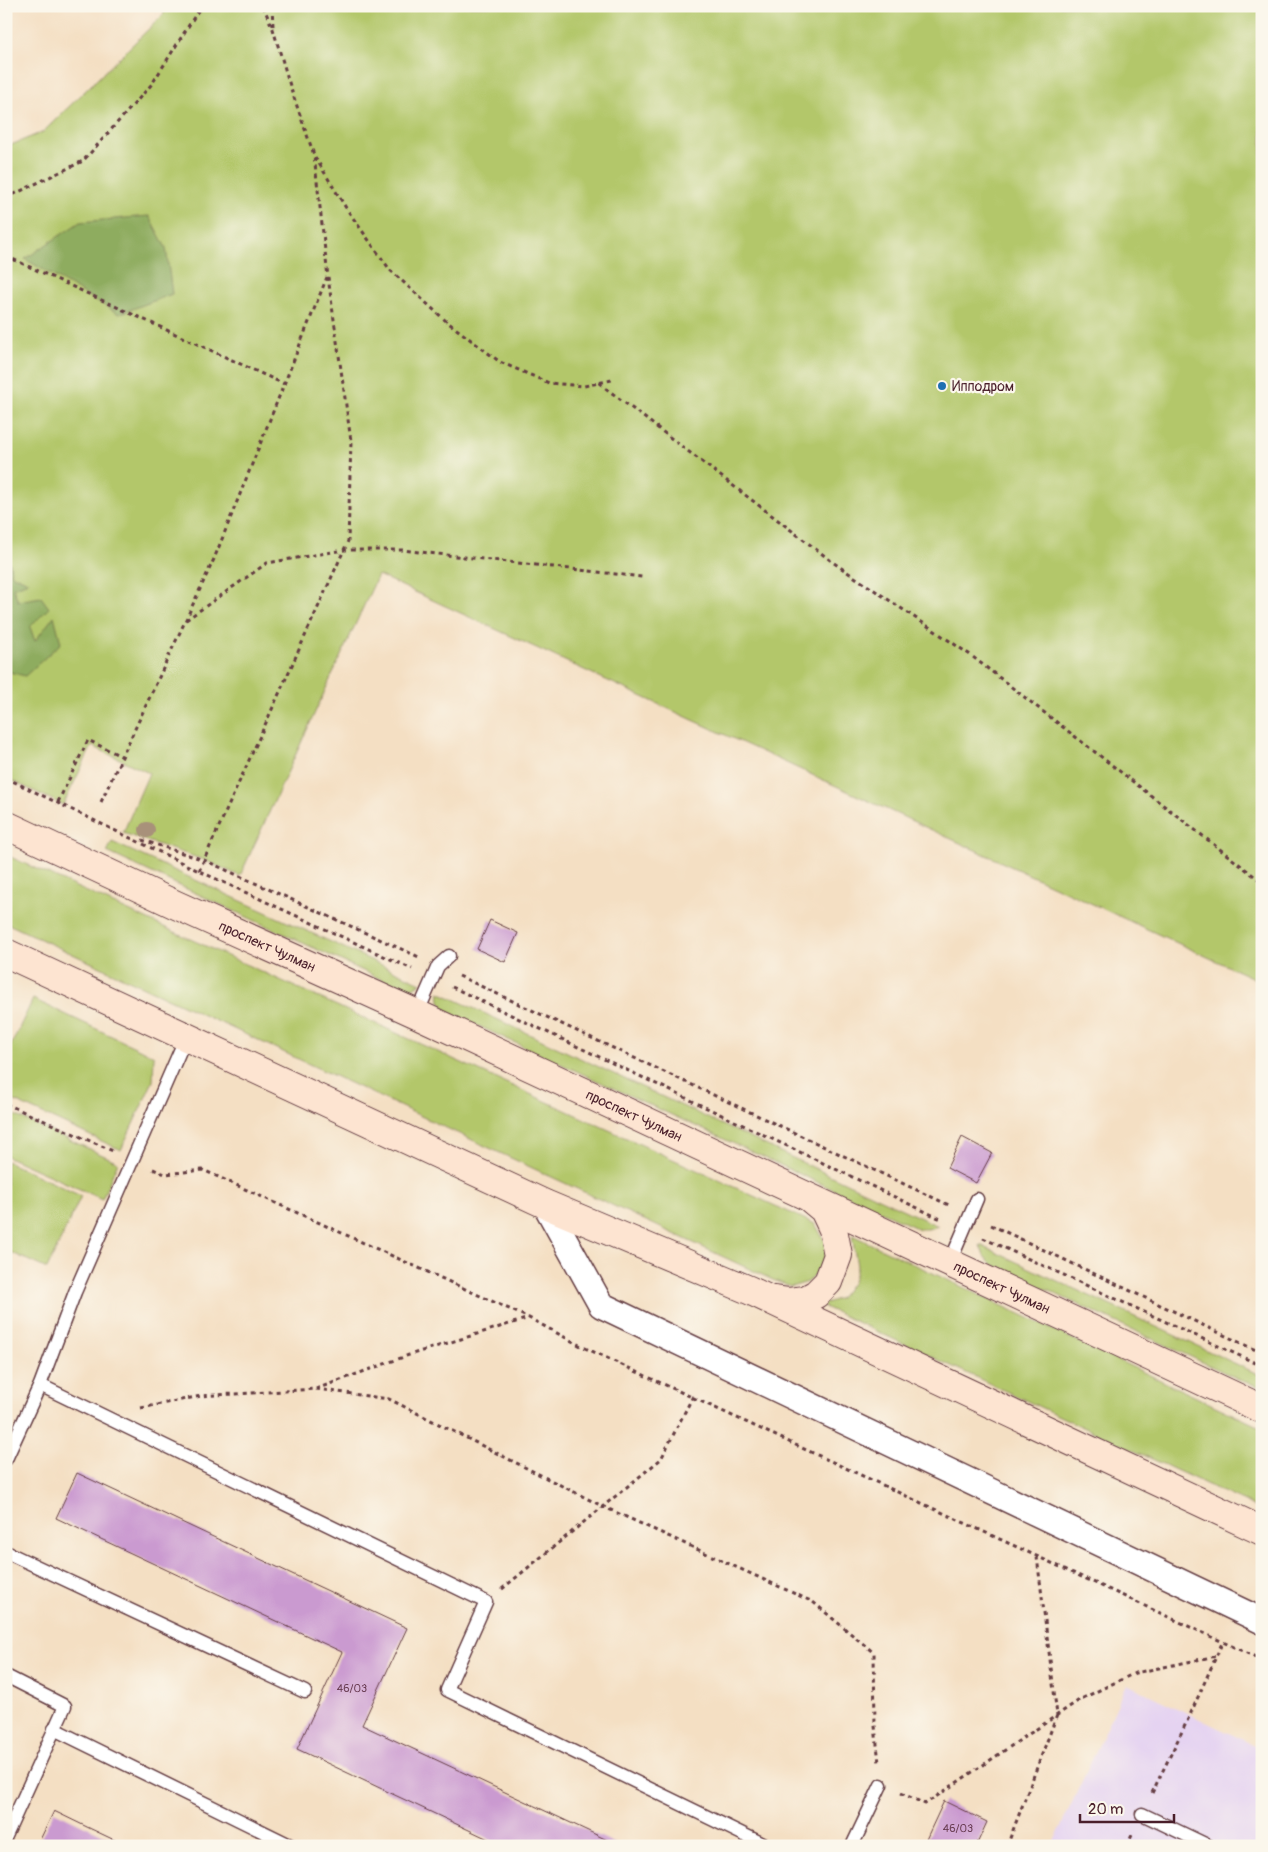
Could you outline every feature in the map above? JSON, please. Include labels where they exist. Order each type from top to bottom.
[{"type":"main road","name":"проспект Чулман","points":[[6,825],[174,904],[418,1014],[1262,1409]]},
{"type":"main road","points":[[6,953],[545,1204],[769,1298],[1262,1531]]},
{"type":"main road","points":[[769,1298],[788,1302],[805,1300],[816,1294],[828,1282],[838,1255],[833,1229],[824,1210],[806,1195]]},
{"type":"street","points":[[545,1204],[601,1306],[1262,1621]]},
{"type":"lane","points":[[418,1014],[438,966],[449,956]]},
{"type":"lane","points":[[6,1459],[40,1385],[75,1292],[186,1037]]},
{"type":"lane","points":[[950,1262],[977,1199]]},
{"type":"lane","points":[[40,1385],[486,1602],[447,1690],[768,1846]]},
{"type":"lane","points":[[6,1552],[305,1692]]},
{"type":"lane","points":[[6,1676],[65,1706],[6,1836]]},
{"type":"lane","points":[[54,1729],[292,1846]]},
{"type":"lane","points":[[852,1846],[881,1785]]},
{"type":"lane","points":[[1142,1814],[1209,1846]]},
{"type":"path","points":[[6,198],[83,161],[152,84],[201,6]]},
{"type":"path","points":[[263,6],[273,29],[314,155],[346,208],[390,270],[446,321],[500,362],[549,383],[584,386],[612,380]]},
{"type":"path","points":[[272,6],[273,29]]},
{"type":"path","points":[[199,871],[348,541],[351,441],[328,277],[314,155]]},
{"type":"path","points":[[6,256],[284,384]]},
{"type":"path","points":[[101,802],[214,558],[328,277]]},
{"type":"path","points":[[599,383],[834,563],[969,654],[1262,882]]},
{"type":"path","points":[[186,620],[267,563],[344,550],[402,550],[642,577]]},
{"type":"path","points":[[58,802],[88,740],[123,757]]},
{"type":"path","points":[[6,778],[132,837],[199,871],[433,978],[964,1229],[1262,1366]]},
{"type":"path","points":[[132,837],[204,860],[438,966],[1262,1353]]},
{"type":"path","points":[[6,1104],[165,1174],[203,1170],[529,1318],[583,1347],[693,1396],[1262,1660]]},
{"type":"path","points":[[316,1389],[409,1355],[529,1318]]},
{"type":"path","points":[[104,1416],[201,1396],[316,1389],[388,1399],[602,1506],[813,1602],[874,1653],[875,1726],[881,1785],[926,1804],[1081,1699],[1135,1673],[1216,1656]]},
{"type":"path","points":[[486,1602],[660,1459],[693,1396]]},
{"type":"path","points":[[1007,1846],[1057,1715],[1037,1556]]},
{"type":"path","points":[[1127,1846],[1223,1641]]},
{"type":"shaded area","points":[[1127,1684],[1262,1749],[1262,1846],[1052,1846]]},
{"type":"green space","points":[[166,6],[1262,6],[1262,982],[378,575],[240,876],[204,860],[123,833],[149,773],[92,746],[63,805],[6,778],[6,147],[43,132],[163,15]]},
{"type":"green space","points":[[149,216],[166,248],[172,294],[119,314],[25,259],[80,222]]},
{"type":"green space","points":[[10,563],[11,574],[28,582],[13,588],[18,601],[41,597],[49,608],[30,627],[35,641],[54,616],[61,643],[25,676],[6,671],[6,564]]},
{"type":"green space","points":[[112,842],[421,983],[413,988],[402,989],[107,852]]},
{"type":"green space","points":[[6,855],[815,1224],[826,1243],[825,1260],[808,1282],[791,1287],[773,1280],[6,923]]},
{"type":"green space","points":[[439,992],[938,1226],[919,1229],[446,1011],[440,1001]]},
{"type":"green space","points":[[33,999],[154,1056],[153,1081],[121,1150],[6,1097],[6,1056]]},
{"type":"green space","points":[[6,1111],[118,1162],[102,1199],[6,1156]]},
{"type":"green space","points":[[6,1161],[81,1196],[47,1269],[6,1250]]},
{"type":"green space","points":[[852,1235],[1262,1428],[1262,1510],[820,1305],[840,1298],[853,1282],[857,1266]]},
{"type":"green space","points":[[980,1245],[1262,1376],[1262,1387],[1245,1382],[991,1264],[984,1256]]},
{"type":"building","points":[[490,920],[518,933],[505,962],[477,949]]},
{"type":"building","points":[[962,1137],[992,1153],[976,1183],[947,1168]]},
{"type":"building","points":[[77,1473],[407,1628],[362,1725],[620,1846],[503,1846],[297,1749],[342,1652],[56,1518]]},
{"type":"building","points":[[944,1801],[987,1822],[976,1846],[923,1846]]},
{"type":"building","points":[[54,1811],[87,1827],[127,1846],[37,1846]]},
{"type":"place","name":"Ипподром","points":[[942,386]]}]
